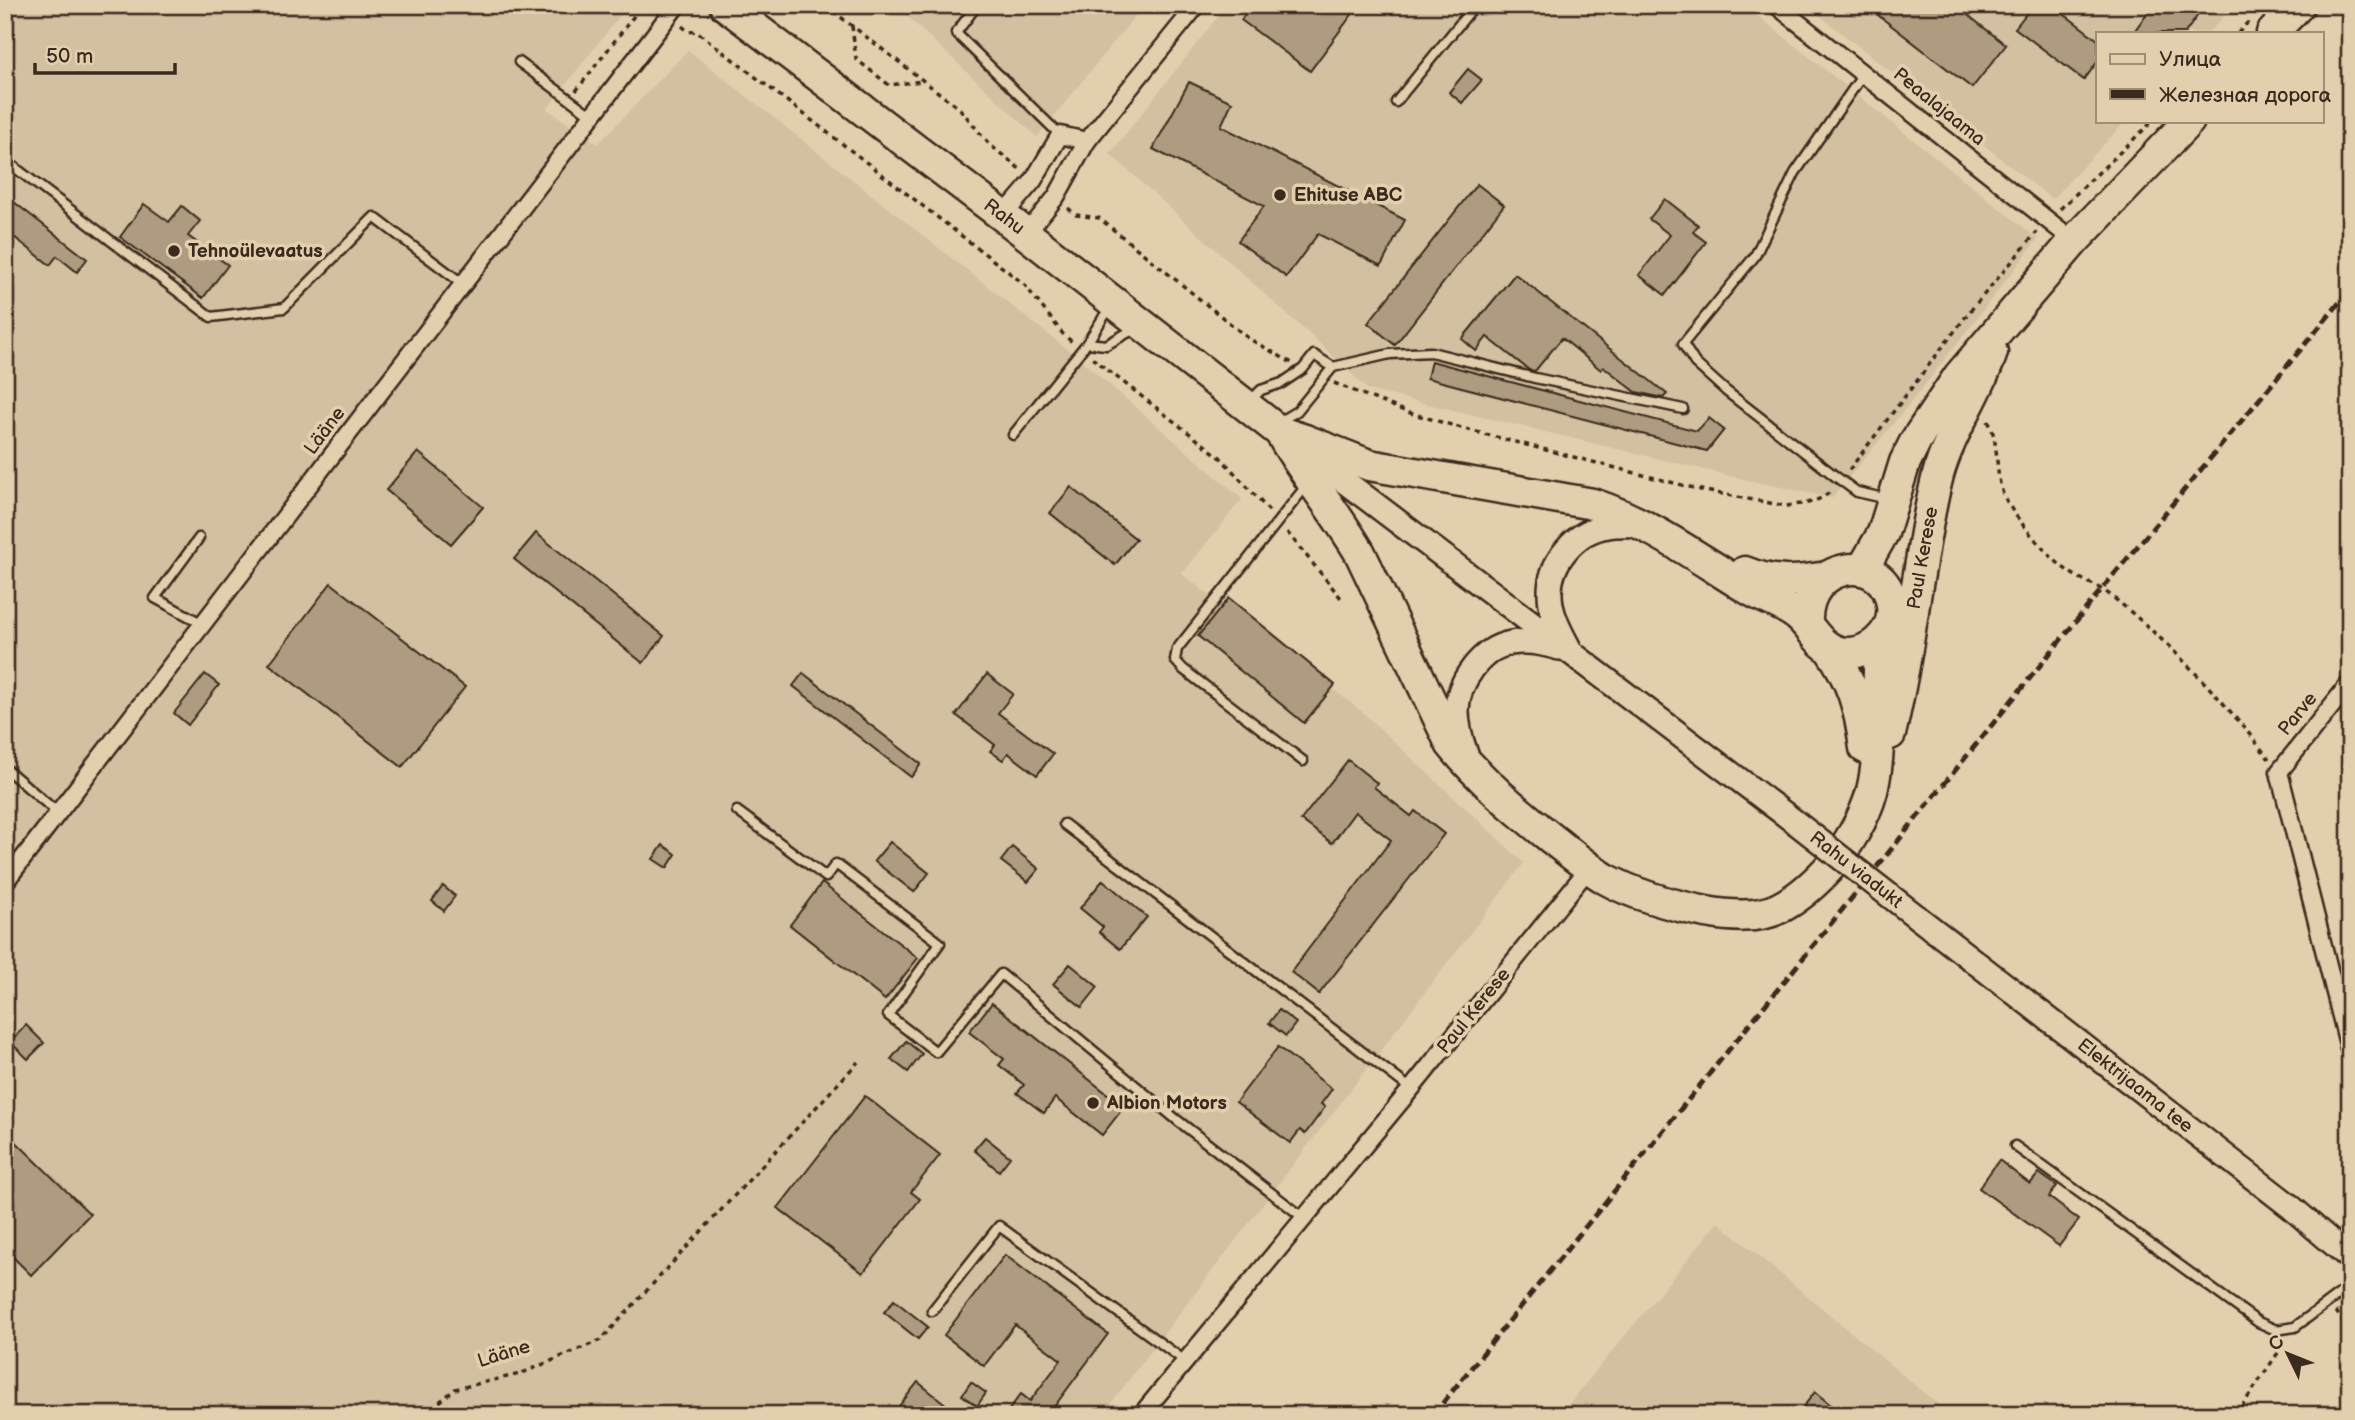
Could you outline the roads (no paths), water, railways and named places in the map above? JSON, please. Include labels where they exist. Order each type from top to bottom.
[{"type":"highway","name":"Rahu","points":[[725,5],[1015,225],[1246,406],[1293,427]]},
{"type":"highway","points":[[2273,32],[2298,5]]},
{"type":"highway","name":"Paul Kerese","points":[[1862,570],[1884,533],[1905,461],[1959,376],[1998,334],[2074,242],[2188,122]]},
{"type":"highway","name":"Paul Kerese","points":[[1589,868],[1645,897],[1679,907],[1740,915],[1777,909],[1802,894],[1840,855],[1883,770],[1903,678],[1938,474],[1952,436],[1987,369],[1998,334]]},
{"type":"highway","name":"Paul Kerese","points":[[1892,609],[1906,537],[1937,433],[1954,393],[1971,363]]},
{"type":"highway","points":[[1293,427],[1311,480],[1360,553],[1451,744],[1472,770],[1589,868]]},
{"type":"highway","points":[[1293,427],[1369,465],[1594,504],[1618,512],[1657,531],[1751,591],[1792,611],[1807,623],[1819,641],[1829,648],[1853,654],[1873,645],[1881,638],[1891,620],[1891,598],[1874,576],[1862,570],[1841,570],[1802,581],[1777,582],[1756,577],[1701,553],[1689,551]]},
{"type":"highway","points":[[1807,623],[1809,598],[1827,576]]},
{"type":"highway","name":"Paul Kerese","points":[[1869,797],[1880,725],[1878,667],[1881,638]]},
{"type":"highway","name":"Paul Kerese","points":[[1829,648],[1850,680],[1861,717],[1869,797]]},
{"type":"street","points":[[1015,225],[1056,197],[1087,141],[1196,5]]},
{"type":"street","name":"Peaalajaama","points":[[1776,5],[2074,242]]},
{"type":"street","name":"Lääne","points":[[5,882],[673,10]]},
{"type":"street","points":[[1015,225],[1034,181],[1060,135],[1087,141]]},
{"type":"street","name":"Rahu viadukt","points":[[1293,427],[1571,653],[1917,917]]},
{"type":"street","points":[[1571,653],[1553,614],[1550,594],[1552,577],[1559,559],[1571,544],[1586,533],[1606,526],[1641,524]]},
{"type":"street","points":[[1472,770],[1459,732],[1457,708],[1461,690],[1470,671],[1489,652],[1508,643],[1528,641],[1571,653]]},
{"type":"street","name":"Parve","points":[[2350,683],[2278,772],[2350,1052]]},
{"type":"street","name":"Paul Kerese","points":[[1141,1415],[1411,1089],[1589,868]]},
{"type":"street","name":"Elektrijaama tee","points":[[1917,917],[2291,1207],[2350,1258]]},
{"type":"lane","points":[[977,5],[956,33],[1060,135]]},
{"type":"lane","points":[[1396,102],[1475,5]]},
{"type":"lane","points":[[519,62],[592,116]]},
{"type":"lane","points":[[1864,73],[1795,173],[1755,256],[1683,344],[1695,363],[1726,391],[1841,481],[1857,492],[1893,500]]},
{"type":"lane","points":[[5,160],[211,317],[284,308],[374,217],[463,284]]},
{"type":"lane","points":[[1013,435],[1084,346],[1114,302]]},
{"type":"lane","points":[[1084,346],[1106,345],[1142,325]]},
{"type":"lane","points":[[1293,427],[1323,378],[1333,367],[1390,354],[1431,352],[1535,379],[1683,410]]},
{"type":"lane","points":[[1246,406],[1261,390],[1282,383],[1303,369],[1314,355],[1333,367]]},
{"type":"lane","points":[[1303,761],[1183,669],[1175,660],[1177,649],[1311,480]]},
{"type":"lane","points":[[199,538],[155,598],[203,624]]},
{"type":"lane","points":[[5,768],[58,813]]},
{"type":"lane","points":[[737,811],[826,877],[836,864],[940,943],[888,1015],[936,1052],[1001,974],[1177,1120],[1304,1218]]},
{"type":"lane","points":[[1064,824],[1411,1089]]},
{"type":"lane","points":[[2015,1146],[2258,1322],[2276,1330],[2295,1327],[2350,1286]]},
{"type":"lane","points":[[932,1311],[999,1226],[1185,1362]]},
{"type":"railway","points":[[1433,1415],[2102,589],[2350,290]]},
{"type":"place","name":"Ehituse ABC","points":[[1280,195]]},
{"type":"place","name":"Tehnoülevaatus","points":[[174,251]]},
{"type":"place","name":"Albion Motors","points":[[1093,1103]]}]
